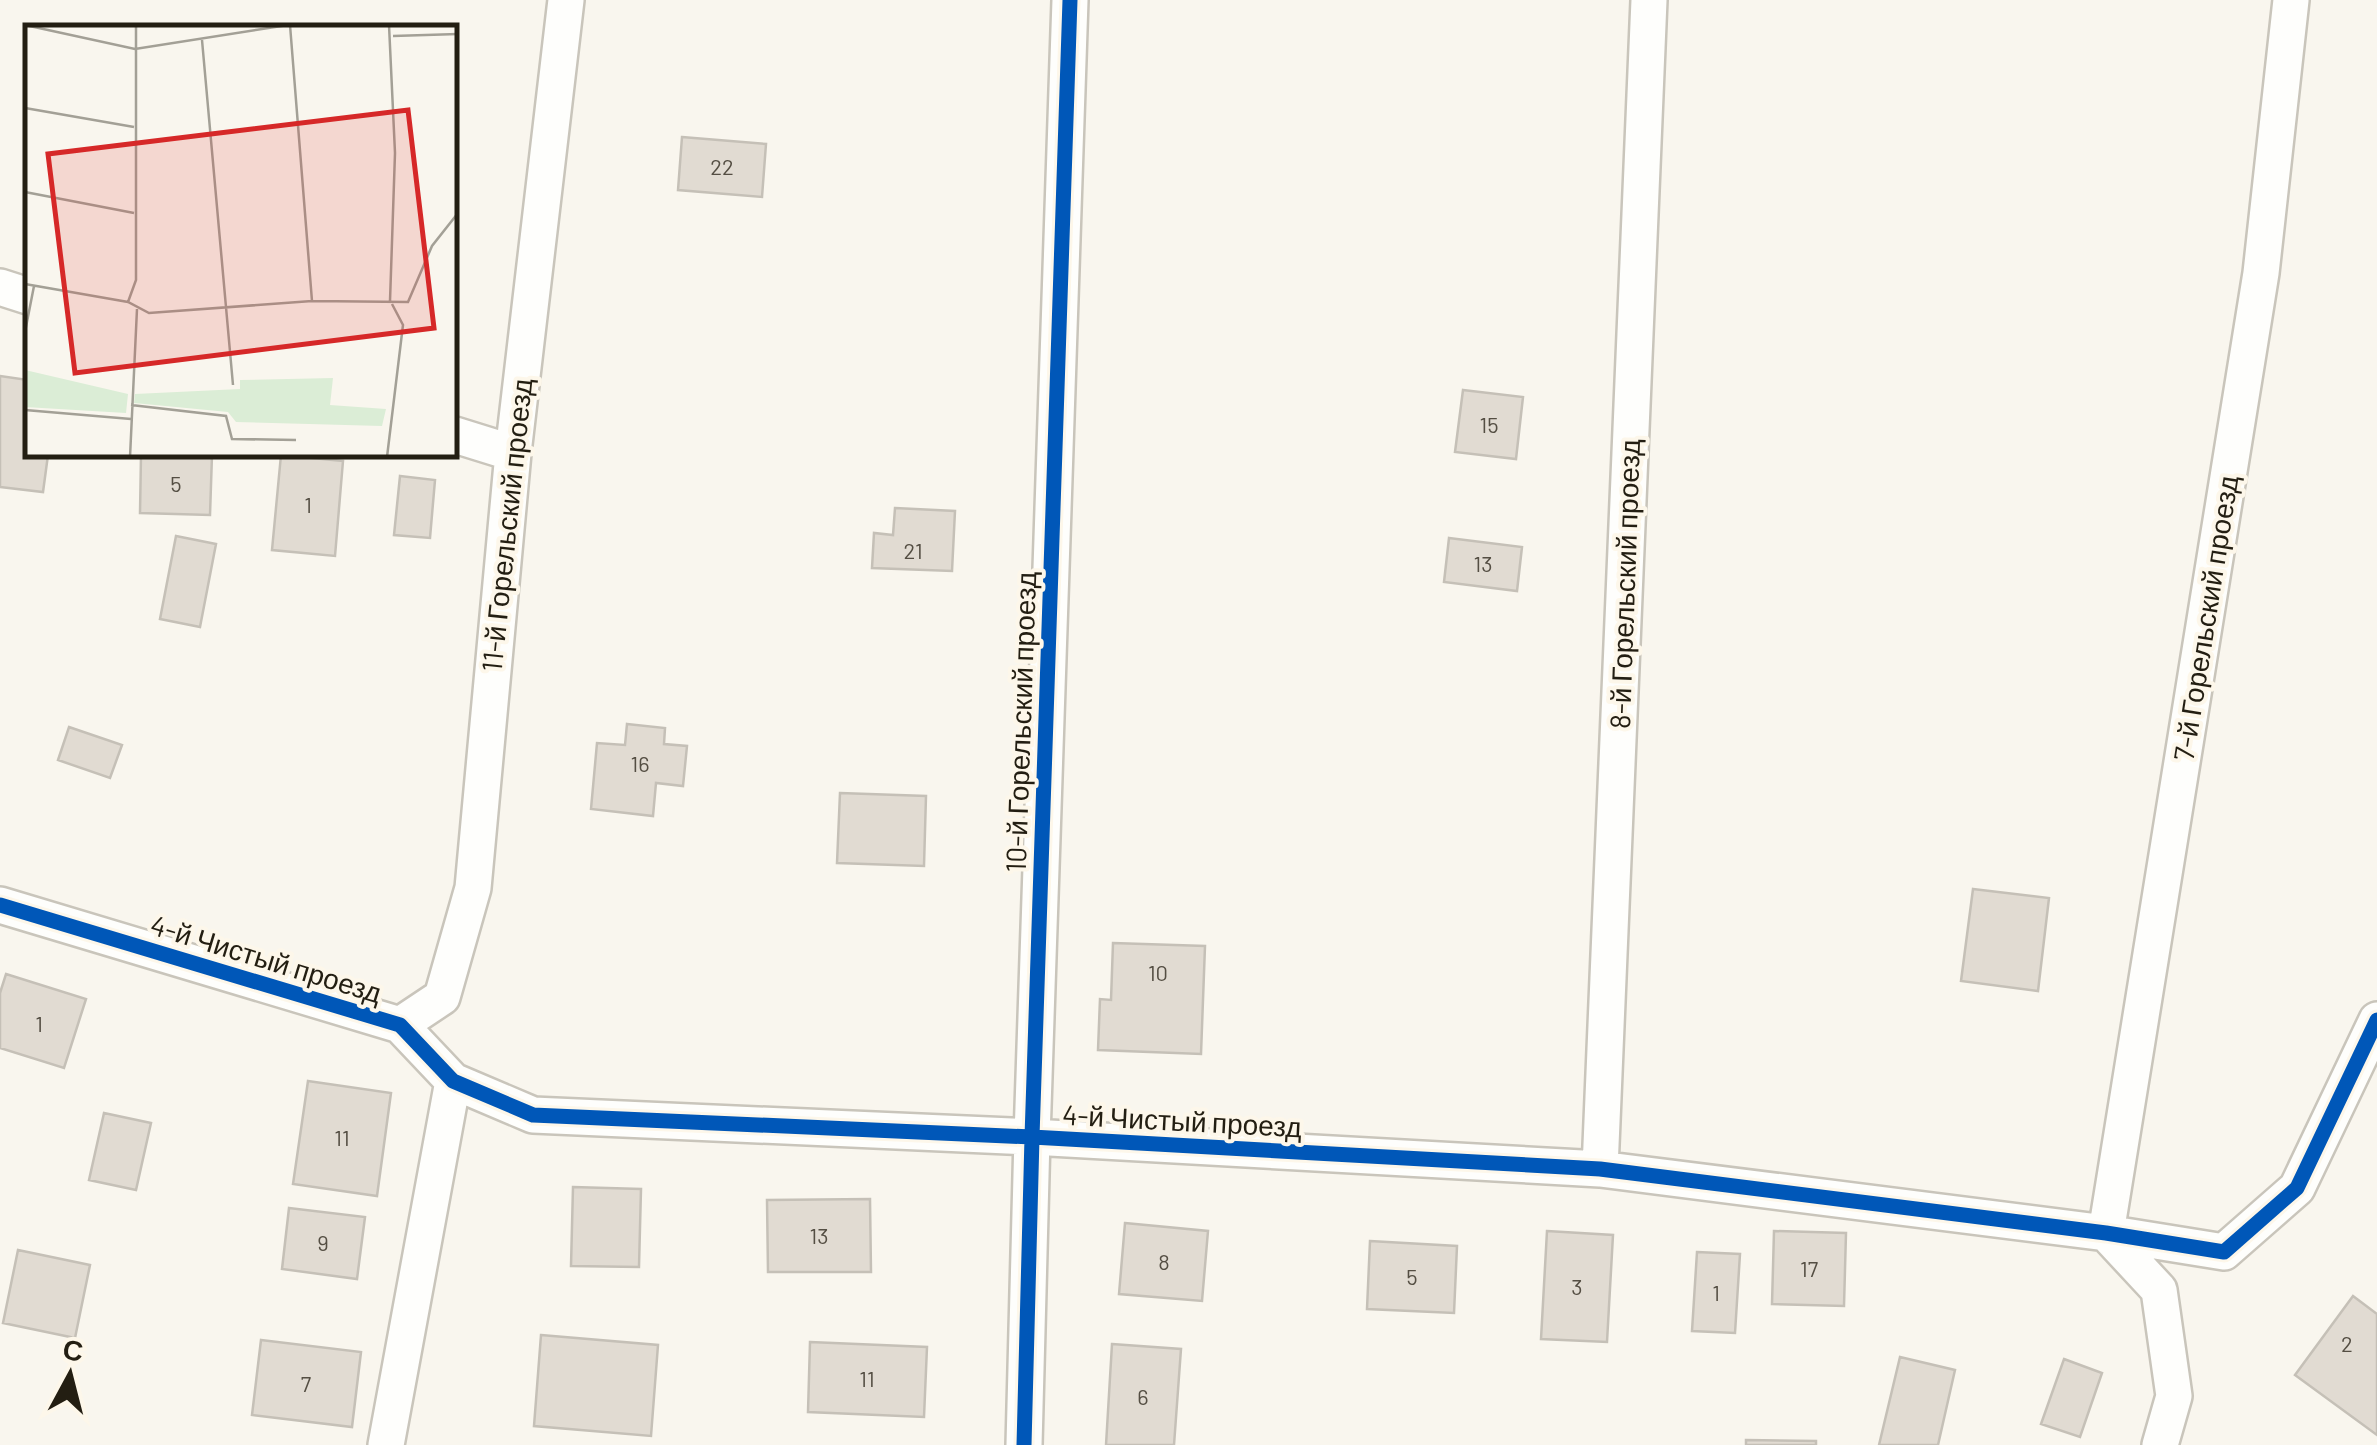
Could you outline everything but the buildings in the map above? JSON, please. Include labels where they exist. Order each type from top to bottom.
[{"type":"street","name":"11-й Горельский проезд","points":[[400,1025],[442,997],[473,888],[513,454],[566,0]]},
{"type":"street","name":"10-й Горельский проезд","points":[[1024,1445],[1070,0]]},
{"type":"street","name":"8-й Горельский проезд","points":[[1600,1169],[1650,0]]},
{"type":"street","name":"7-й Горельский проезд","points":[[2106,1234],[2262,273],[2291,0]]},
{"type":"street","points":[[0,287],[25,295]]},
{"type":"street","points":[[458,435],[513,454]]},
{"type":"street","name":"4-й Чистый проезд","points":[[0,905],[400,1025],[453,1082],[533,1116],[1032,1137],[1600,1169],[2224,1252],[2298,1188],[2377,1020]]},
{"type":"street","points":[[386,1445],[453,1082]]},
{"type":"street","points":[[2106,1234],[2159,1290],[2174,1396],[2160,1445]]},
{"type":"cycle path","points":[[1024,1445],[1070,0]]},
{"type":"cycle path","points":[[0,905],[400,1025],[453,1081],[533,1115],[1032,1137],[1600,1169],[2106,1233],[2224,1252],[2297,1188],[2377,1020]]}]
